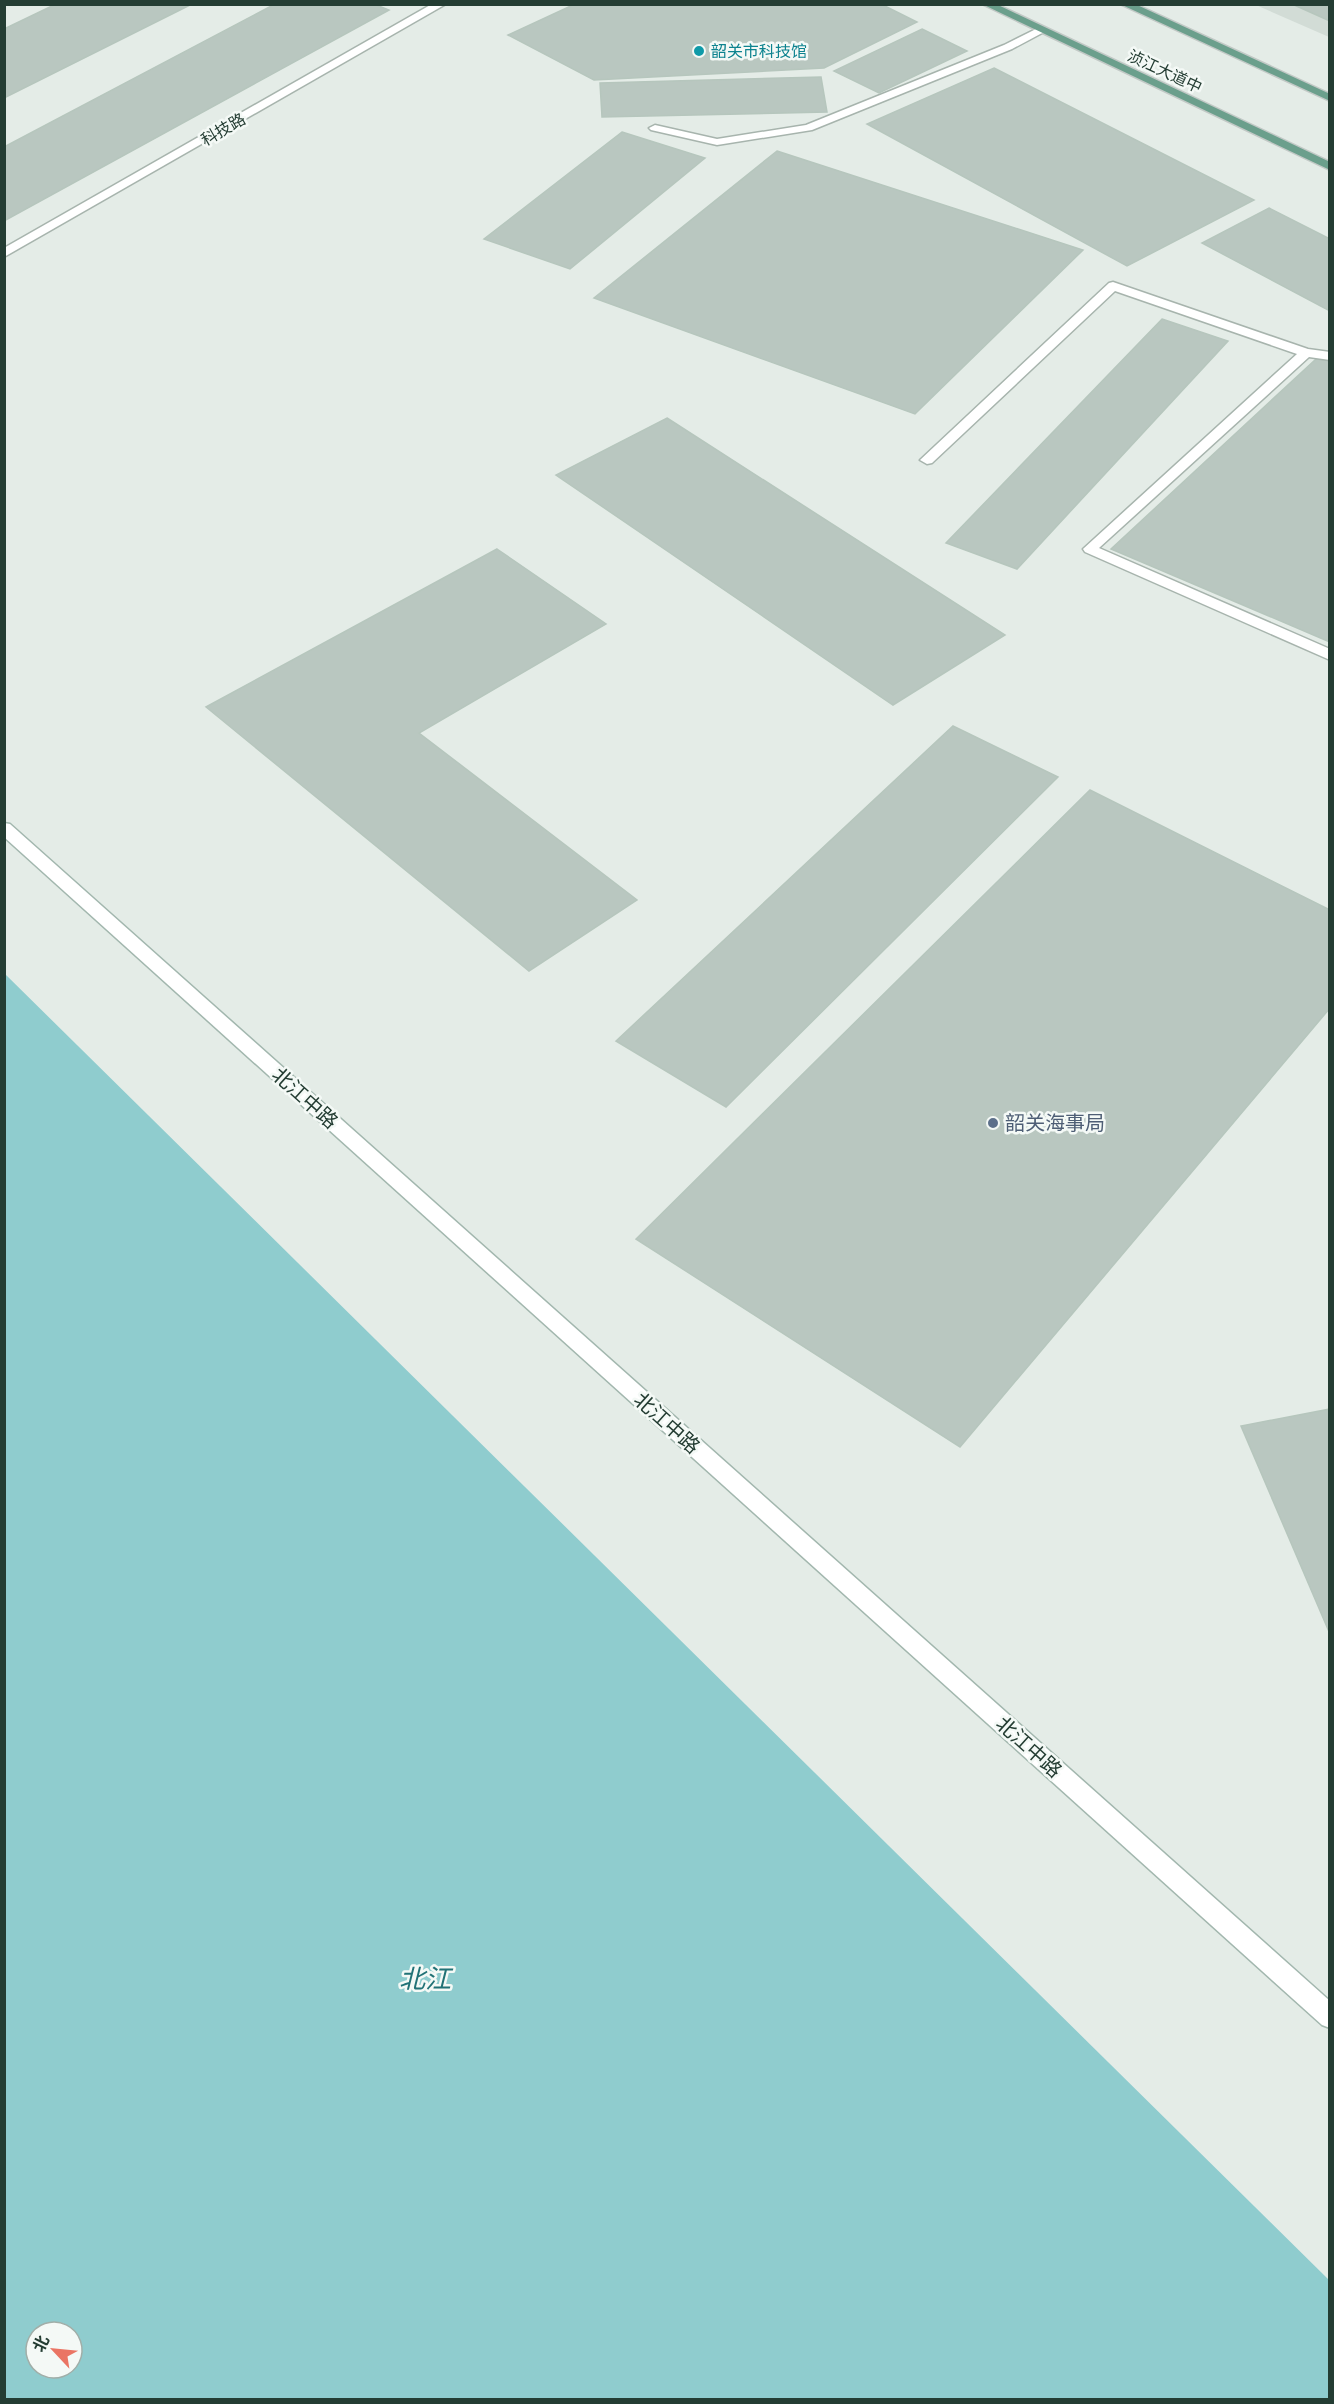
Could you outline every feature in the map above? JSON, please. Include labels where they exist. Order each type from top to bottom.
[{"type":"main road","name":"浈江大道中","points":[[987,4],[1329,167]]},
{"type":"main road","points":[[1125,4],[1329,98]]},
{"type":"street","name":"科技路","points":[[4,254],[441,4]]},
{"type":"street","points":[[655,128],[717,142],[808,128],[1008,47],[1040,30]]},
{"type":"street","points":[[927,460],[1113,286],[1306,353],[1329,356]]},
{"type":"street","points":[[1306,353],[1090,549],[1329,655]]},
{"type":"street","name":"北江中路","points":[[4,828],[1329,2017]]},
{"type":"shaded area","points":[[1256,5],[1329,5],[1329,37]]},
{"type":"water","name":"北江","points":[[4,973],[1329,2280],[1329,2399],[5,2399]]},
{"type":"building","points":[[56,4],[192,4],[4,98],[4,29]]},
{"type":"building","points":[[275,4],[374,4],[389,10],[4,221],[4,147]]},
{"type":"building","name":"韶关市科技馆","points":[[575,4],[881,4],[917,22],[824,68],[594,80],[508,35]]},
{"type":"building","points":[[1292,4],[1330,4],[1330,21]]},
{"type":"building","points":[[922,29],[967,51],[879,93],[834,71]]},
{"type":"building","points":[[994,68],[1254,200],[1127,266],[867,124]]},
{"type":"building","points":[[821,77],[827,112],[602,117],[600,83]]},
{"type":"building","points":[[622,132],[705,158],[570,269],[484,239]]},
{"type":"building","points":[[777,151],[1083,250],[915,414],[594,298]]},
{"type":"building","points":[[1269,208],[1330,239],[1330,311],[1202,243]]},
{"type":"building","points":[[1162,319],[1228,341],[1017,569],[946,543]]},
{"type":"building","points":[[1316,359],[1330,361],[1330,642],[1111,549]]},
{"type":"building","points":[[667,418],[1005,635],[893,705],[556,475]]},
{"type":"building","points":[[497,549],[606,624],[419,733],[637,900],[529,971],[206,707]]},
{"type":"building","points":[[953,726],[1058,777],[726,1107],[616,1041]]},
{"type":"building","name":"韶关海事局","points":[[1090,790],[1330,910],[1330,1008],[960,1447],[636,1239]]},
{"type":"building","points":[[1330,1409],[1330,1634],[1241,1426]]},
{"type":"place","name":"韶关市科技馆","points":[[699,51]]},
{"type":"place","name":"韶关海事局","points":[[993,1123]]}]
